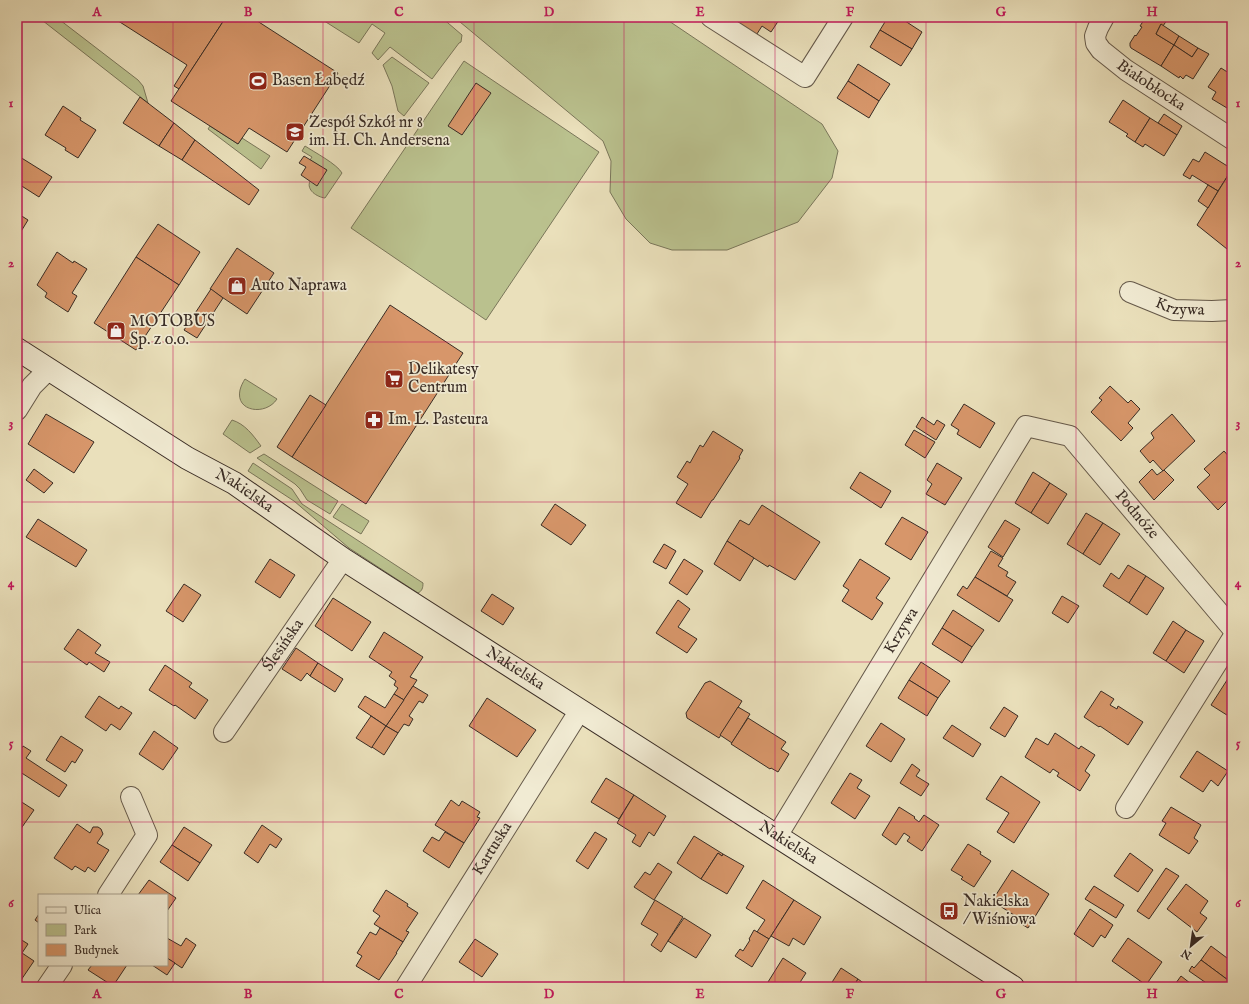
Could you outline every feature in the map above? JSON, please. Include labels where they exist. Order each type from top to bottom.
[{"type":"main road","name":"Nakielska","points":[[17,349],[187,458],[234,483],[343,559],[1013,987]]},
{"type":"street","points":[[711,17],[805,77],[843,17]]},
{"type":"street","name":"Białobłocka","points":[[1104,17],[1098,28],[1096,36],[1096,43],[1101,50],[1126,70],[1232,139]]},
{"type":"street","name":"Krzywa","points":[[1130,292],[1174,310],[1232,310]]},
{"type":"street","points":[[17,410],[32,386],[49,369]]},
{"type":"street","name":"Krzywa","points":[[777,836],[1026,426]]},
{"type":"street","name":"Podnóże","points":[[1026,426],[1070,436],[1232,628]]},
{"type":"street","name":"Ślesińska","points":[[224,732],[343,559]]},
{"type":"street","points":[[1126,808],[1232,639]]},
{"type":"street","name":"Kartuska","points":[[406,987],[580,710]]},
{"type":"street","points":[[109,894],[147,835],[131,797]]},
{"type":"street","points":[[47,987],[61,966]]},
{"type":"green space","points":[[38,17],[56,17],[138,80],[143,86],[148,103]]},
{"type":"green space","points":[[318,17],[441,17],[462,35],[461,42],[432,79],[390,47],[378,60],[372,53],[385,33],[372,24],[359,43]]},
{"type":"green space","points":[[454,17],[663,17],[822,124],[838,151],[832,178],[798,222],[727,250],[672,250],[650,243],[626,219],[610,192],[611,161],[603,141]]},
{"type":"green space","points":[[392,57],[429,83],[404,116],[398,111],[392,86],[383,65]]},
{"type":"green space","points":[[464,61],[599,152],[486,320],[351,228]]},
{"type":"green space","points":[[210,126],[238,144],[242,138],[270,156],[261,169],[208,129]]},
{"type":"green space","points":[[305,146],[330,162],[342,173],[325,198],[313,192],[309,184],[310,181],[326,170],[310,160],[312,157],[302,151]]},
{"type":"green space","points":[[245,379],[277,399],[266,408],[252,409],[247,407],[242,403],[240,397],[240,389]]},
{"type":"green space","points":[[232,420],[245,427],[261,446],[250,453],[223,434]]},
{"type":"green space","points":[[264,454],[338,501],[330,514],[307,500],[295,484],[257,458]]},
{"type":"green space","points":[[253,463],[292,489],[302,504],[423,583],[421,590],[418,593],[349,548],[294,501],[248,471]]},
{"type":"green space","points":[[342,504],[369,521],[361,534],[333,517]]},
{"type":"building","points":[[112,17],[226,17],[179,89],[174,86],[187,65]]},
{"type":"building","name":"Basen Łabędź","points":[[226,17],[251,17],[338,73],[287,152],[249,128],[238,144],[171,101]]},
{"type":"building","points":[[738,17],[781,17],[771,32],[762,26],[755,37],[734,23]]},
{"type":"building","points":[[888,17],[899,17],[922,32],[912,49],[880,30]]},
{"type":"building","points":[[1146,17],[1169,17],[1163,26],[1161,24],[1156,34],[1174,45],[1161,66],[1130,46],[1130,43],[1142,27],[1140,26]]},
{"type":"building","points":[[1161,24],[1179,36],[1174,45],[1156,34]]},
{"type":"building","points":[[880,30],[912,49],[901,66],[870,47]]},
{"type":"building","points":[[1179,36],[1198,48],[1192,57],[1174,45]]},
{"type":"building","points":[[1174,45],[1192,57],[1198,48],[1209,54],[1193,79],[1186,75],[1183,79],[1180,76],[1179,78],[1161,66]]},
{"type":"building","points":[[858,64],[890,84],[879,101],[848,81]]},
{"type":"building","points":[[1221,68],[1232,75],[1232,111],[1212,99],[1216,92],[1208,87]]},
{"type":"building","points":[[848,81],[879,101],[869,118],[837,98]]},
{"type":"building","points":[[476,83],[491,93],[462,135],[448,126]]},
{"type":"building","points":[[140,97],[174,123],[159,146],[123,123]]},
{"type":"building","points":[[1123,100],[1150,118],[1135,142],[1126,136],[1128,134],[1109,122]]},
{"type":"building","points":[[63,106],[81,118],[80,120],[96,130],[78,158],[65,150],[66,148],[45,135]]},
{"type":"building","points":[[1164,114],[1182,126],[1177,135],[1158,123]]},
{"type":"building","points":[[1150,118],[1177,135],[1164,156],[1145,144],[1143,147],[1135,142]]},
{"type":"building","points":[[174,123],[195,140],[182,160],[159,146]]},
{"type":"building","points":[[195,140],[259,190],[249,205],[182,160]]},
{"type":"building","points":[[1205,152],[1232,169],[1218,191],[1192,175],[1190,179],[1183,175],[1193,159],[1199,162]]},
{"type":"building","points":[[304,156],[327,170],[317,186],[301,175],[306,167],[299,163]]},
{"type":"building","points":[[20,157],[52,177],[39,197],[17,183],[17,162]]},
{"type":"building","points":[[1232,169],[1232,241],[1227,249],[1197,225]]},
{"type":"building","points":[[1208,185],[1218,191],[1208,208],[1198,201]]},
{"type":"building","points":[[17,213],[28,220],[17,238]]},
{"type":"building","points":[[158,224],[200,252],[179,285],[136,257]]},
{"type":"building","points":[[237,248],[274,273],[247,314],[210,289]]},
{"type":"building","points":[[57,252],[73,263],[74,261],[87,269],[72,293],[77,296],[68,312],[45,297],[47,293],[37,285]]},
{"type":"building","points":[[136,257],[179,285],[136,350],[94,323]]},
{"type":"building","points":[[211,289],[223,298],[197,338],[184,330]]},
{"type":"building","name":"Delikatesy Centrum","points":[[390,305],[463,353],[366,504],[292,457]]},
{"type":"building","points":[[1110,386],[1128,403],[1131,400],[1140,409],[1128,423],[1133,428],[1121,441],[1091,412],[1102,400],[1099,398]]},
{"type":"building","points":[[310,395],[326,405],[292,457],[277,447]]},
{"type":"building","points":[[964,404],[995,423],[980,448],[957,434],[959,430],[951,425]]},
{"type":"building","points":[[46,414],[94,442],[74,473],[28,444]]},
{"type":"building","points":[[1172,414],[1195,441],[1163,471],[1153,460],[1150,463],[1140,451],[1154,438],[1151,433]]},
{"type":"building","points":[[922,417],[934,425],[937,420],[945,425],[936,440],[916,427]]},
{"type":"building","points":[[914,430],[935,442],[925,458],[905,445]]},
{"type":"building","points":[[713,431],[743,450],[739,457],[740,458],[701,518],[676,503],[688,484],[677,477],[687,461],[690,463],[700,445],[703,447]]},
{"type":"building","points":[[1224,451],[1232,460],[1232,491],[1229,494],[1232,496],[1218,510],[1197,487],[1210,475],[1204,469]]},
{"type":"building","points":[[937,463],[962,478],[945,505],[926,494],[932,484],[927,480]]},
{"type":"building","points":[[34,469],[53,483],[44,493],[26,480]]},
{"type":"building","points":[[1152,469],[1157,475],[1164,470],[1174,480],[1154,500],[1139,482]]},
{"type":"building","points":[[860,472],[891,491],[881,508],[850,488]]},
{"type":"building","points":[[1033,472],[1050,483],[1031,513],[1015,503]]},
{"type":"building","points":[[1050,483],[1067,494],[1048,524],[1031,513]]},
{"type":"building","points":[[555,504],[586,525],[571,545],[541,525]]},
{"type":"building","points":[[762,505],[820,542],[795,580],[769,565],[768,567],[727,541],[740,520],[749,525]]},
{"type":"building","points":[[1086,513],[1103,523],[1083,554],[1067,544]]},
{"type":"building","points":[[902,517],[928,532],[911,560],[885,544]]},
{"type":"building","points":[[38,519],[87,550],[76,567],[26,537]]},
{"type":"building","points":[[1005,520],[1020,529],[1003,557],[988,547]]},
{"type":"building","points":[[1103,523],[1120,534],[1100,565],[1083,554]]},
{"type":"building","points":[[727,541],[754,558],[740,581],[714,564]]},
{"type":"building","points":[[664,544],[676,551],[666,569],[653,562]]},
{"type":"building","points":[[991,551],[1003,558],[998,566],[1008,572],[1006,576],[1016,582],[1007,596],[975,577]]},
{"type":"building","points":[[270,559],[295,575],[280,598],[255,582]]},
{"type":"building","points":[[684,559],[703,571],[687,595],[669,583]]},
{"type":"building","points":[[860,559],[890,578],[876,598],[883,603],[872,620],[842,601],[849,590],[843,586]]},
{"type":"building","points":[[1128,565],[1146,576],[1129,603],[1103,586],[1111,573],[1119,579]]},
{"type":"building","points":[[1146,576],[1164,588],[1147,615],[1129,603]]},
{"type":"building","points":[[975,577],[1013,600],[999,622],[957,595],[963,586],[967,589]]},
{"type":"building","points":[[184,584],[201,595],[183,622],[166,611]]},
{"type":"building","points":[[492,594],[514,608],[503,625],[481,611]]},
{"type":"building","points":[[1062,596],[1079,606],[1068,623],[1052,613]]},
{"type":"building","points":[[333,598],[371,622],[352,651],[315,626]]},
{"type":"building","points":[[678,600],[690,609],[678,627],[697,639],[687,653],[656,633]]},
{"type":"building","points":[[953,610],[984,630],[972,647],[942,628]]},
{"type":"building","points":[[1173,621],[1186,630],[1166,661],[1153,653]]},
{"type":"building","points":[[942,628],[972,647],[962,663],[932,644]]},
{"type":"building","points":[[78,629],[101,645],[95,653],[110,662],[104,672],[89,662],[87,665],[64,649]]},
{"type":"building","points":[[1186,630],[1204,641],[1184,673],[1166,661]]},
{"type":"building","points":[[384,632],[423,657],[410,677],[417,680],[404,700],[394,694],[398,688],[394,685],[396,681],[389,676],[392,672],[369,657]]},
{"type":"building","points":[[296,648],[318,663],[310,676],[307,673],[301,681],[282,669]]},
{"type":"building","points":[[921,662],[950,681],[938,698],[909,680]]},
{"type":"building","points":[[318,663],[343,679],[335,692],[310,676]]},
{"type":"building","points":[[165,665],[192,683],[189,687],[208,700],[195,719],[149,690]]},
{"type":"building","points":[[1229,677],[1232,679],[1232,714],[1230,717],[1211,705]]},
{"type":"building","points":[[909,680],[938,698],[927,716],[898,698]]},
{"type":"building","points":[[710,681],[742,701],[719,738],[687,718],[686,713],[705,683]]},
{"type":"building","points":[[413,686],[428,695],[423,703],[419,701],[409,716],[413,719],[409,726],[404,724],[398,733],[386,726]]},
{"type":"building","points":[[1101,691],[1114,699],[1110,705],[1117,709],[1118,706],[1143,722],[1128,745],[1084,717]]},
{"type":"building","points":[[394,694],[404,700],[386,726],[358,707],[365,696],[385,708]]},
{"type":"building","points":[[99,696],[119,709],[121,706],[132,713],[120,730],[111,724],[106,731],[85,717]]},
{"type":"building","points":[[487,698],[536,730],[517,757],[469,726]]},
{"type":"building","points":[[738,707],[750,714],[732,743],[720,735]]},
{"type":"building","points":[[1004,707],[1018,716],[1005,737],[990,728]]},
{"type":"building","points":[[371,716],[386,726],[372,748],[356,738]]},
{"type":"building","points":[[748,718],[786,742],[781,749],[789,754],[778,772],[771,768],[770,769],[731,744]]},
{"type":"building","points":[[881,723],[905,739],[891,762],[866,746]]},
{"type":"building","points":[[952,725],[981,744],[973,757],[943,738]]},
{"type":"building","points":[[386,726],[398,733],[384,755],[372,747]]},
{"type":"building","points":[[154,731],[178,748],[163,770],[139,754]]},
{"type":"building","points":[[1055,733],[1079,749],[1081,746],[1095,755],[1085,771],[1090,775],[1080,791],[1057,776],[1059,773],[1053,769],[1050,773],[1025,757],[1036,738],[1048,745]]},
{"type":"building","points":[[61,736],[83,750],[75,763],[72,761],[65,772],[46,760]]},
{"type":"building","points":[[23,746],[31,751],[26,758],[67,785],[59,797],[17,770],[17,756]]},
{"type":"building","points":[[1197,751],[1228,771],[1218,786],[1211,780],[1203,792],[1180,777]]},
{"type":"building","points":[[912,764],[920,770],[916,776],[929,784],[921,796],[900,783]]},
{"type":"building","points":[[850,773],[862,780],[857,788],[870,796],[855,819],[831,803]]},
{"type":"building","points":[[1001,776],[1040,802],[1014,843],[997,832],[1009,813],[986,799]]},
{"type":"building","points":[[606,778],[634,795],[619,819],[591,802]]},
{"type":"building","points":[[634,795],[666,816],[654,836],[649,832],[640,847],[632,842],[636,835],[617,823]]},
{"type":"building","points":[[17,799],[34,810],[20,830],[17,829]]},
{"type":"building","points":[[451,800],[459,806],[462,801],[480,812],[477,817],[480,818],[464,843],[435,825]]},
{"type":"building","points":[[899,807],[915,817],[914,818],[919,822],[924,815],[939,825],[922,851],[907,841],[910,837],[904,833],[896,845],[882,835]]},
{"type":"building","points":[[1171,807],[1201,825],[1194,838],[1198,841],[1189,854],[1159,835],[1166,823],[1162,821]]},
{"type":"building","points":[[77,824],[90,833],[93,827],[98,827],[101,829],[103,834],[97,843],[109,850],[95,872],[88,867],[85,872],[75,866],[72,870],[54,858]]},
{"type":"building","points":[[262,825],[282,839],[276,848],[270,844],[258,863],[244,853]]},
{"type":"building","points":[[184,827],[212,845],[200,863],[172,845]]},
{"type":"building","points":[[445,832],[464,843],[449,868],[423,851],[432,837],[439,841]]},
{"type":"building","points":[[595,832],[607,839],[588,869],[576,861]]},
{"type":"building","points":[[694,836],[723,854],[722,856],[718,853],[701,879],[677,863]]},
{"type":"building","points":[[968,844],[981,852],[980,854],[991,861],[974,887],[961,879],[963,877],[951,870]]},
{"type":"building","points":[[172,845],[200,863],[188,881],[160,862]]},
{"type":"building","points":[[718,853],[722,856],[723,854],[744,866],[727,894],[701,879]]},
{"type":"building","points":[[1130,853],[1153,870],[1138,892],[1114,876]]},
{"type":"building","points":[[658,863],[672,872],[654,900],[634,887],[645,872],[650,875]]},
{"type":"building","points":[[1166,868],[1179,876],[1149,919],[1137,911]]},
{"type":"building","points":[[1012,870],[1049,894],[1028,928],[1012,918],[1014,915],[992,901]]},
{"type":"building","points":[[149,880],[176,898],[168,910],[168,894],[139,894]]},
{"type":"building","points":[[763,880],[794,900],[769,939],[757,932],[765,920],[746,908]]},
{"type":"building","points":[[1186,884],[1208,901],[1200,913],[1207,918],[1197,932],[1167,909]]},
{"type":"building","points":[[1094,886],[1124,905],[1116,918],[1085,899]]},
{"type":"building","points":[[386,890],[408,904],[407,906],[418,913],[406,931],[409,932],[403,942],[374,924],[380,916],[373,911]]},
{"type":"building","points":[[655,900],[683,917],[661,952],[651,945],[658,934],[641,924]]},
{"type":"building","points":[[794,900],[821,917],[804,945],[793,938],[789,946],[771,936]]},
{"type":"building","points":[[1090,909],[1113,925],[1105,938],[1101,935],[1093,947],[1074,934]]},
{"type":"building","points":[[38,916],[38,922],[35,920]]},
{"type":"building","points":[[684,918],[711,935],[696,958],[668,941]]},
{"type":"building","points":[[380,928],[403,942],[379,980],[356,966],[362,956],[357,953],[370,932],[376,935]]},
{"type":"building","points":[[754,930],[769,939],[752,967],[735,956],[740,949],[743,951]]},
{"type":"building","points":[[17,937],[28,944],[22,953],[34,961],[19,983],[17,982]]},
{"type":"building","points":[[186,938],[196,945],[182,968],[168,959],[168,939],[181,946]]},
{"type":"building","points":[[1128,938],[1162,962],[1146,985],[1112,961]]},
{"type":"building","points":[[475,939],[498,954],[482,977],[459,962]]},
{"type":"building","points":[[1211,946],[1231,961],[1232,960],[1232,983],[1201,960]]},
{"type":"building","points":[[783,958],[806,973],[797,987],[776,987],[768,982]]},
{"type":"building","points":[[168,959],[175,963],[167,975],[154,966],[168,966]]},
{"type":"building","points":[[1201,960],[1232,983],[1229,987],[1212,987],[1189,971],[1192,966],[1194,968]]},
{"type":"building","points":[[91,966],[126,966],[113,986],[88,970]]},
{"type":"building","points":[[841,968],[858,979],[853,987],[829,987]]},
{"type":"building","points":[[1181,976],[1195,987],[1173,987]]},
{"type":"building","points":[[858,979],[869,987],[853,987]]},
{"type":"place","name":"Basen Łabędź","points":[[258,81]]},
{"type":"place","name":"Zespół Szkół nr 8 im. H. Ch. Andersena","points":[[295,132]]},
{"type":"place","name":"Auto Naprawa","points":[[237,286]]},
{"type":"place","name":"MOTOBUS Sp. z o.o.","points":[[116,331]]},
{"type":"place","name":"Delikatesy Centrum","points":[[394,379]]},
{"type":"place","name":"Im. L. Pasteura","points":[[374,420]]},
{"type":"place","name":"Nakielska / Wiśniowa","points":[[949,911]]}]
